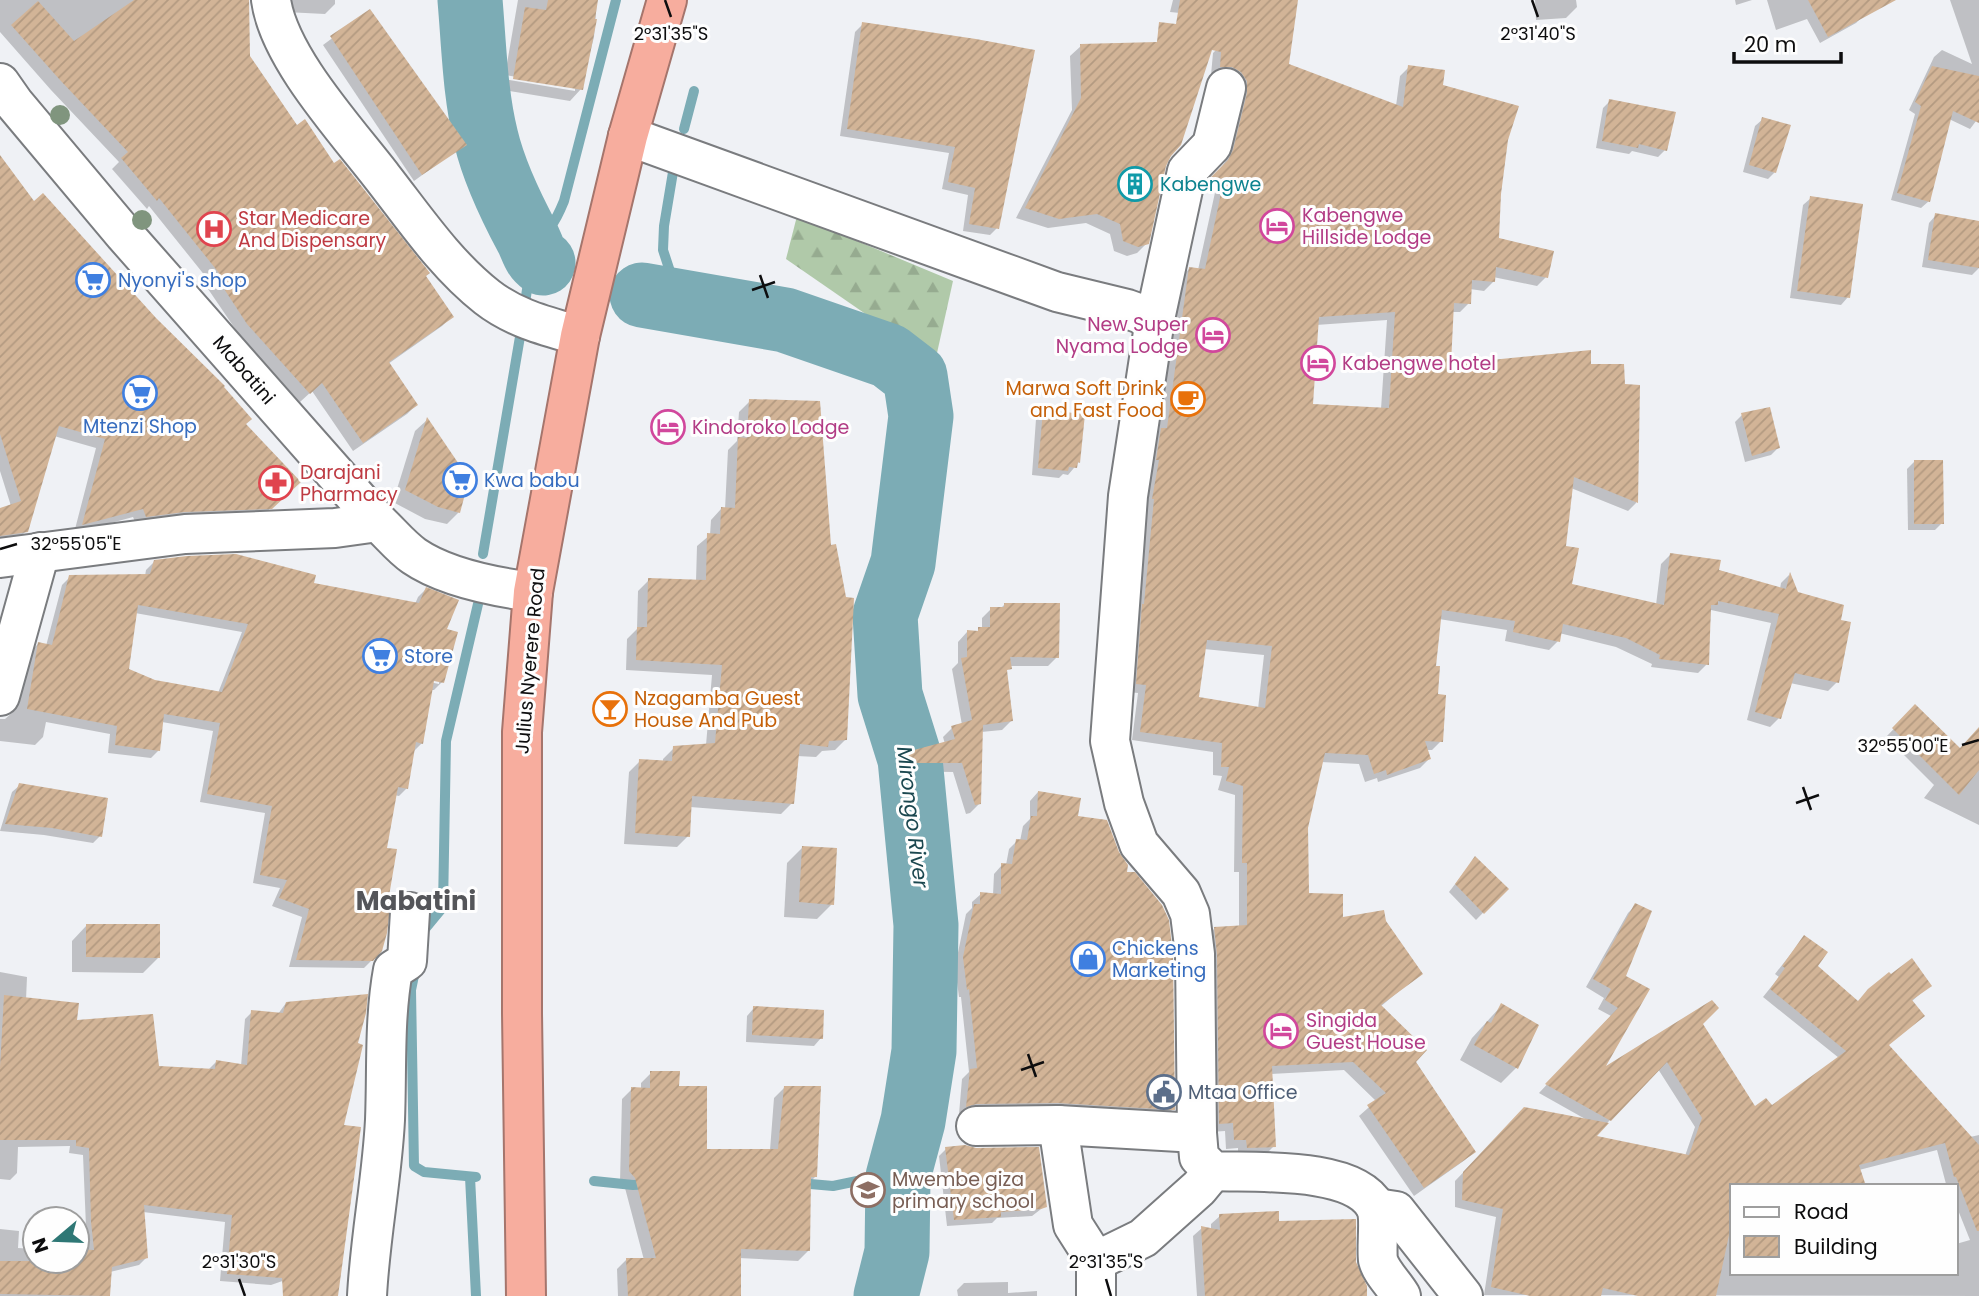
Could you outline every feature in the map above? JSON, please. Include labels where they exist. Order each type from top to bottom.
[{"type":"highway","name":"Julius Nyerere Road","points":[[526,1296],[522,732],[533,592],[580,335],[628,136],[667,0]]},
{"type":"street","points":[[271,0],[273,18],[294,58],[318,94],[444,256],[486,296],[524,318],[580,335]]},
{"type":"street","name":"Mabatini","points":[[0,83],[124,234],[378,522],[413,555],[430,565],[492,587],[533,592]]},
{"type":"street","points":[[1226,88],[1212,145],[1187,171],[1155,319],[1128,496],[1110,741],[1124,803],[1139,844],[1181,893],[1191,914],[1195,954],[1196,1133],[1199,1157],[1213,1171],[1321,1177],[1345,1182],[1360,1190],[1376,1208],[1379,1263],[1401,1296]]},
{"type":"street","points":[[628,136],[1057,292],[1127,309],[1155,319]]},
{"type":"street","points":[[0,558],[185,534],[335,528],[378,522]]},
{"type":"street","points":[[0,696],[40,552]]},
{"type":"street","points":[[367,1296],[385,1123],[388,994],[393,970],[407,961],[410,912]]},
{"type":"street","points":[[976,1126],[1058,1125],[1196,1133]]},
{"type":"street","points":[[1058,1125],[1073,1225],[1096,1279],[1199,1188],[1213,1171]]},
{"type":"street","points":[[1376,1208],[1396,1211],[1463,1296]]},
{"type":"green space","points":[[797,216],[953,281],[935,362],[786,259]]},
{"type":"building","points":[[134,0],[249,0],[250,56],[297,125],[305,119],[334,163],[340,159],[430,273],[426,276],[454,317],[389,362],[418,405],[363,443],[322,383],[310,394],[247,324],[215,275],[219,273],[159,198],[157,201],[121,158],[128,152],[11,25],[38,1],[74,41]]},
{"type":"building","points":[[548,0],[598,0],[597,19],[583,90],[513,79],[525,7],[546,10]]},
{"type":"building","points":[[1180,0],[1298,0],[1289,64],[1403,107],[1408,65],[1445,70],[1443,85],[1519,106],[1508,140],[1499,238],[1554,251],[1548,278],[1496,267],[1495,282],[1472,280],[1471,304],[1454,303],[1451,364],[1591,350],[1591,364],[1624,364],[1625,384],[1640,385],[1638,503],[1574,477],[1566,546],[1579,548],[1572,584],[1664,605],[1670,553],[1721,560],[1719,570],[1786,589],[1790,572],[1798,592],[1844,605],[1841,620],[1851,622],[1839,683],[1795,673],[1781,719],[1755,712],[1779,614],[1718,601],[1718,605],[1711,605],[1709,665],[1659,659],[1660,655],[1626,638],[1563,624],[1560,642],[1513,632],[1515,621],[1442,610],[1436,666],[1440,666],[1438,694],[1446,695],[1443,742],[1425,741],[1431,759],[1387,775],[1386,770],[1374,774],[1368,755],[1325,753],[1308,828],[1309,893],[1343,894],[1343,917],[1384,910],[1386,921],[1423,974],[1381,1005],[1427,1050],[1416,1062],[1476,1152],[1424,1188],[1367,1105],[1386,1093],[1353,1062],[1272,1066],[1276,1147],[1247,1148],[1246,1140],[1234,1140],[1233,1123],[1219,1124],[1217,954],[1214,927],[1247,925],[1247,863],[1242,863],[1243,786],[1226,781],[1229,767],[1221,767],[1222,743],[1140,732],[1146,685],[1136,684],[1152,499],[1159,460],[1156,460],[1161,428],[1167,428],[1189,267],[1205,269],[1224,179],[1211,177],[1228,160],[1233,150],[1247,93],[1247,81],[1241,72],[1232,67],[1220,67],[1221,52],[1212,50],[1181,145],[1166,166],[1149,244],[1138,247],[1123,241],[1120,224],[1097,214],[1059,219],[1025,208],[1081,98],[1080,44],[1157,42],[1159,22],[1176,24]],"holes":[[[1395,312],[1389,408],[1313,404],[1319,317]],[[1207,640],[1272,646],[1265,708],[1199,697]]]},
{"type":"building","points":[[1808,0],[1896,0],[1828,37]]},
{"type":"building","points":[[370,9],[467,145],[422,175],[330,36]]},
{"type":"building","points":[[862,22],[1035,50],[999,229],[969,224],[975,188],[948,182],[955,147],[847,129]]},
{"type":"building","points":[[1932,66],[1979,76],[1979,123],[1953,111],[1930,202],[1897,193],[1921,106],[1915,102]]},
{"type":"building","points":[[1609,99],[1676,112],[1667,151],[1639,144],[1638,148],[1602,141]]},
{"type":"building","points":[[1762,117],[1791,125],[1776,173],[1749,165]]},
{"type":"building","points":[[0,155],[34,201],[43,193],[156,318],[225,386],[252,419],[246,424],[301,482],[272,509],[184,512],[146,517],[143,509],[82,525],[105,439],[59,426],[28,532],[0,536],[0,508],[21,501],[0,434]]},
{"type":"building","points":[[1810,196],[1863,204],[1850,298],[1797,291]]},
{"type":"building","points":[[1935,213],[1979,221],[1979,268],[1928,260]]},
{"type":"building","points":[[749,399],[820,401],[831,545],[836,544],[846,597],[854,598],[847,740],[829,741],[828,747],[800,744],[794,804],[692,796],[690,837],[635,833],[639,759],[672,761],[673,746],[715,743],[722,665],[636,660],[637,627],[647,627],[648,578],[706,580],[707,533],[720,534],[721,507],[735,508],[738,437],[747,438]]},
{"type":"building","points":[[1770,407],[1780,448],[1752,456],[1741,413]]},
{"type":"building","points":[[1043,410],[1085,414],[1080,463],[1078,462],[1077,468],[1069,467],[1068,471],[1038,468]]},
{"type":"building","points":[[427,417],[469,479],[460,513],[438,507],[405,490]]},
{"type":"building","points":[[1914,460],[1943,460],[1944,524],[1914,524]]},
{"type":"building","points":[[236,554],[316,575],[314,583],[419,603],[426,587],[459,600],[447,629],[458,632],[444,683],[434,681],[423,744],[416,742],[408,789],[398,787],[387,848],[397,849],[388,902],[391,903],[387,933],[382,951],[373,961],[296,960],[309,909],[279,898],[287,880],[260,875],[272,806],[207,794],[220,723],[164,714],[160,751],[115,745],[117,726],[27,709],[38,642],[52,645],[69,575],[150,574],[154,560]],"holes":[[[138,605],[248,624],[222,692],[155,680],[129,669]]]},
{"type":"building","points":[[1004,603],[1060,603],[1059,658],[1010,657],[1012,669],[1007,670],[1013,721],[983,725],[981,804],[975,805],[962,763],[900,763],[899,754],[955,739],[951,726],[972,720],[961,658],[967,657],[967,630],[978,631],[978,627],[990,627],[990,607],[1004,607]]},
{"type":"building","points":[[1915,704],[1960,748],[1979,727],[1979,770],[1959,795],[1892,728]]},
{"type":"building","points":[[19,783],[108,798],[102,837],[52,828],[5,824]]},
{"type":"building","points":[[1038,791],[1081,798],[1078,816],[1107,820],[1119,852],[1128,865],[1127,872],[1135,872],[1162,905],[1169,920],[1173,955],[1175,1110],[1058,1103],[976,1104],[966,1107],[970,1069],[977,1068],[963,957],[974,904],[980,904],[980,892],[1001,894],[1001,863],[1012,864],[1016,839],[1027,840],[1031,816],[1037,816]]},
{"type":"building","points":[[802,846],[837,848],[834,905],[799,902]]},
{"type":"building","points":[[1475,856],[1509,889],[1484,914],[1455,884]]},
{"type":"building","points":[[1635,903],[1652,911],[1626,976],[1650,989],[1606,1066],[1712,1000],[1719,1008],[1703,1024],[1755,1106],[1766,1098],[1772,1105],[1846,1051],[1770,989],[1804,935],[1828,952],[1818,966],[1858,1001],[1889,972],[1891,974],[1912,958],[1932,986],[1912,1000],[1925,1016],[1889,1045],[1979,1145],[1979,1231],[1954,1177],[1945,1143],[1859,1165],[1865,1184],[1730,1184],[1730,1230],[1716,1296],[1638,1296],[1603,1288],[1601,1296],[1530,1296],[1491,1287],[1503,1209],[1462,1200],[1463,1172],[1524,1107],[1609,1123],[1597,1136],[1689,1155],[1702,1118],[1667,1062],[1611,1121],[1545,1084],[1618,1008],[1605,1000],[1611,989],[1593,979]]},
{"type":"building","points":[[86,924],[160,924],[160,958],[86,957]]},
{"type":"building","points":[[368,994],[358,1043],[363,1045],[344,1125],[361,1127],[338,1296],[283,1296],[282,1278],[227,1274],[232,1215],[144,1205],[148,1258],[112,1267],[110,1296],[0,1294],[0,1261],[21,1261],[21,1275],[91,1275],[91,1250],[94,1250],[89,1148],[76,1146],[76,1140],[0,1140],[4,995],[79,1003],[77,1020],[153,1014],[159,1066],[215,1069],[216,1060],[247,1065],[251,1010],[283,1013],[286,1002]]},
{"type":"building","points":[[1501,1003],[1539,1025],[1518,1069],[1474,1045],[1487,1021],[1491,1023]]},
{"type":"building","points":[[753,1006],[824,1010],[823,1039],[752,1035]]},
{"type":"building","points":[[650,1071],[680,1071],[679,1086],[707,1086],[707,1149],[778,1149],[784,1086],[821,1086],[817,1177],[811,1177],[810,1251],[741,1249],[741,1296],[628,1296],[626,1258],[656,1258],[635,1178],[629,1171],[631,1087],[650,1088]]},
{"type":"building","points":[[965,1145],[976,1148],[1039,1147],[1047,1207],[1001,1212],[1001,1217],[954,1220],[945,1147]]},
{"type":"building","points":[[1279,1211],[1279,1221],[1356,1219],[1356,1262],[1367,1286],[1367,1296],[1205,1296],[1201,1226],[1220,1230],[1219,1214]]},
{"type":"waterway","name":"Mirongo River","points":[[470,0],[477,87],[489,151],[535,255],[543,263]]},
{"type":"waterway","points":[[528,240],[551,225],[564,201],[616,0]]},
{"type":"waterway","points":[[684,129],[694,91]]},
{"type":"waterway","points":[[674,166],[664,226],[663,250],[680,302]]},
{"type":"waterway","points":[[524,310],[534,257]]},
{"type":"waterway","name":"Mirongo River","points":[[642,295],[785,320],[889,356],[915,376],[921,416],[903,563],[885,615],[890,695],[910,759],[926,925],[924,1051],[913,1121],[898,1177],[897,1252],[886,1296]]},
{"type":"waterway","points":[[483,554],[522,325]]},
{"type":"waterway","points":[[423,937],[424,930],[443,907],[446,741],[478,604]]},
{"type":"waterway","points":[[416,966],[411,990],[414,1166],[424,1172],[476,1177]]},
{"type":"waterway","points":[[470,1177],[476,1296]]},
{"type":"waterway","points":[[799,1183],[833,1186],[898,1177]]},
{"type":"waterway","points":[[594,1181],[650,1184]]},
{"type":"place","name":"Kabengwe","points":[[1135,184]]},
{"type":"place","name":"Kabengwe Hillside Lodge","points":[[1277,226]]},
{"type":"place","name":"Star Medicare And Dispensary","points":[[214,229]]},
{"type":"place","name":"Nyonyi's shop","points":[[93,280]]},
{"type":"place","name":"New Super Nyama Lodge","points":[[1213,335]]},
{"type":"place","name":"Kabengwe hotel","points":[[1318,363]]},
{"type":"place","name":"Mtenzi Shop","points":[[140,393]]},
{"type":"place","name":"Marwa Soft Drink and Fast Food","points":[[1188,399]]},
{"type":"place","name":"Kindoroko Lodge","points":[[668,427]]},
{"type":"place","name":"Kwa babu","points":[[460,480]]},
{"type":"place","name":"Darajani Pharmacy","points":[[276,483]]},
{"type":"place","name":"Store","points":[[380,656]]},
{"type":"place","name":"Nzagamba Guest House And Pub","points":[[610,709]]},
{"type":"place","name":"Chickens Marketing","points":[[1088,959]]},
{"type":"place","name":"Singida Guest House","points":[[1281,1031]]},
{"type":"place","name":"Mtaa Office","points":[[1164,1092]]},
{"type":"place","name":"Mwembe giza primary school","points":[[868,1190]]},
{"type":"district","name":"Mabatini","points":[[416,901]]}]
